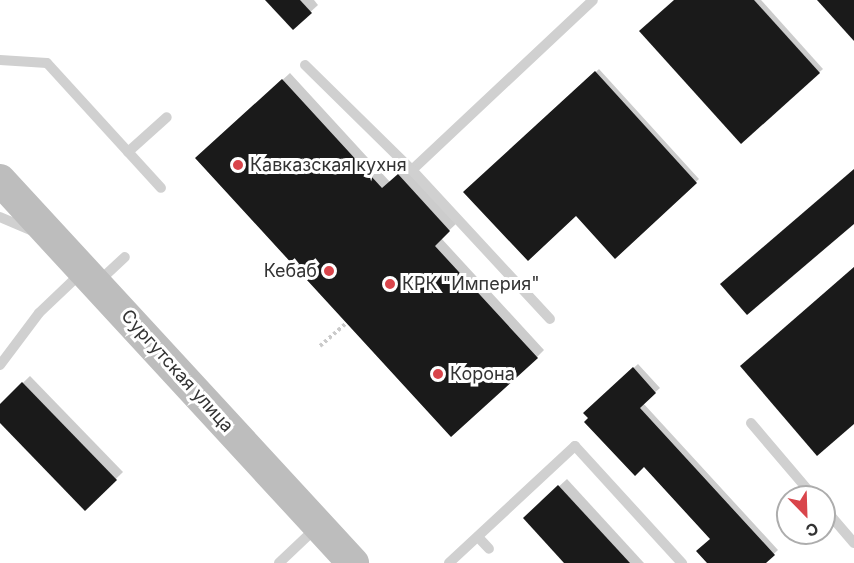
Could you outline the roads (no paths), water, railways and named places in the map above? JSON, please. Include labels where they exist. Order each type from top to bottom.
[{"type":"main road","name":"Сургутская улица","points":[[0,180],[353,563]]},
{"type":"lane","points":[[412,170],[593,0]]},
{"type":"lane","points":[[0,60],[47,63],[161,188]]},
{"type":"lane","points":[[305,65],[412,170],[550,319]]},
{"type":"lane","points":[[128,152],[166,117]]},
{"type":"lane","points":[[0,217],[82,267]]},
{"type":"lane","points":[[0,365],[39,313],[82,267],[125,257]]},
{"type":"lane","points":[[751,423],[804,485]]},
{"type":"lane","points":[[449,563],[575,446],[682,563]]},
{"type":"lane","points":[[836,522],[854,543]]},
{"type":"lane","points":[[279,563],[319,526]]},
{"type":"lane","points":[[477,537],[489,549]]},
{"type":"place","name":"Кавказская кухня","points":[[238,165]]},
{"type":"place","name":"Кебаб","points":[[329,271]]},
{"type":"place","name":"КРК \"Империя\"","points":[[390,284]]},
{"type":"place","name":"Корона","points":[[438,374]]}]
